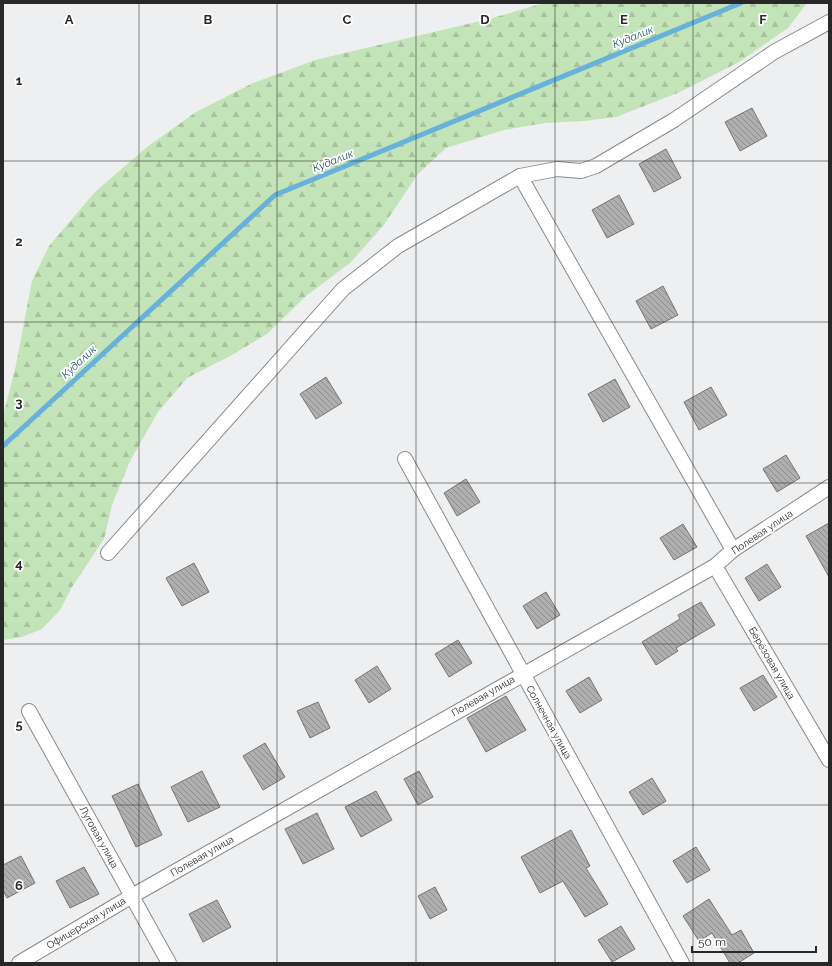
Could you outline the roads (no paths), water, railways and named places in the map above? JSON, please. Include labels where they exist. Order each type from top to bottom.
[{"type":"street","points":[[108,553],[343,289],[398,246],[520,176],[557,169],[582,171],[596,166],[674,120],[774,52],[829,22]]},
{"type":"street","points":[[520,176],[733,550]]},
{"type":"street","name":"Солнечная улица","points":[[405,459],[682,963]]},
{"type":"street","name":"Полевая улица","points":[[132,896],[715,566],[733,550],[829,487]]},
{"type":"street","name":"Берёзовая улица","points":[[715,566],[829,760]]},
{"type":"street","name":"Луговая улица","points":[[29,711],[170,963]]},
{"type":"street","name":"Офицерская улица","points":[[20,963],[132,896]]},
{"type":"waterway","name":"Кудалик","points":[[3,446],[275,195],[741,3]]}]
